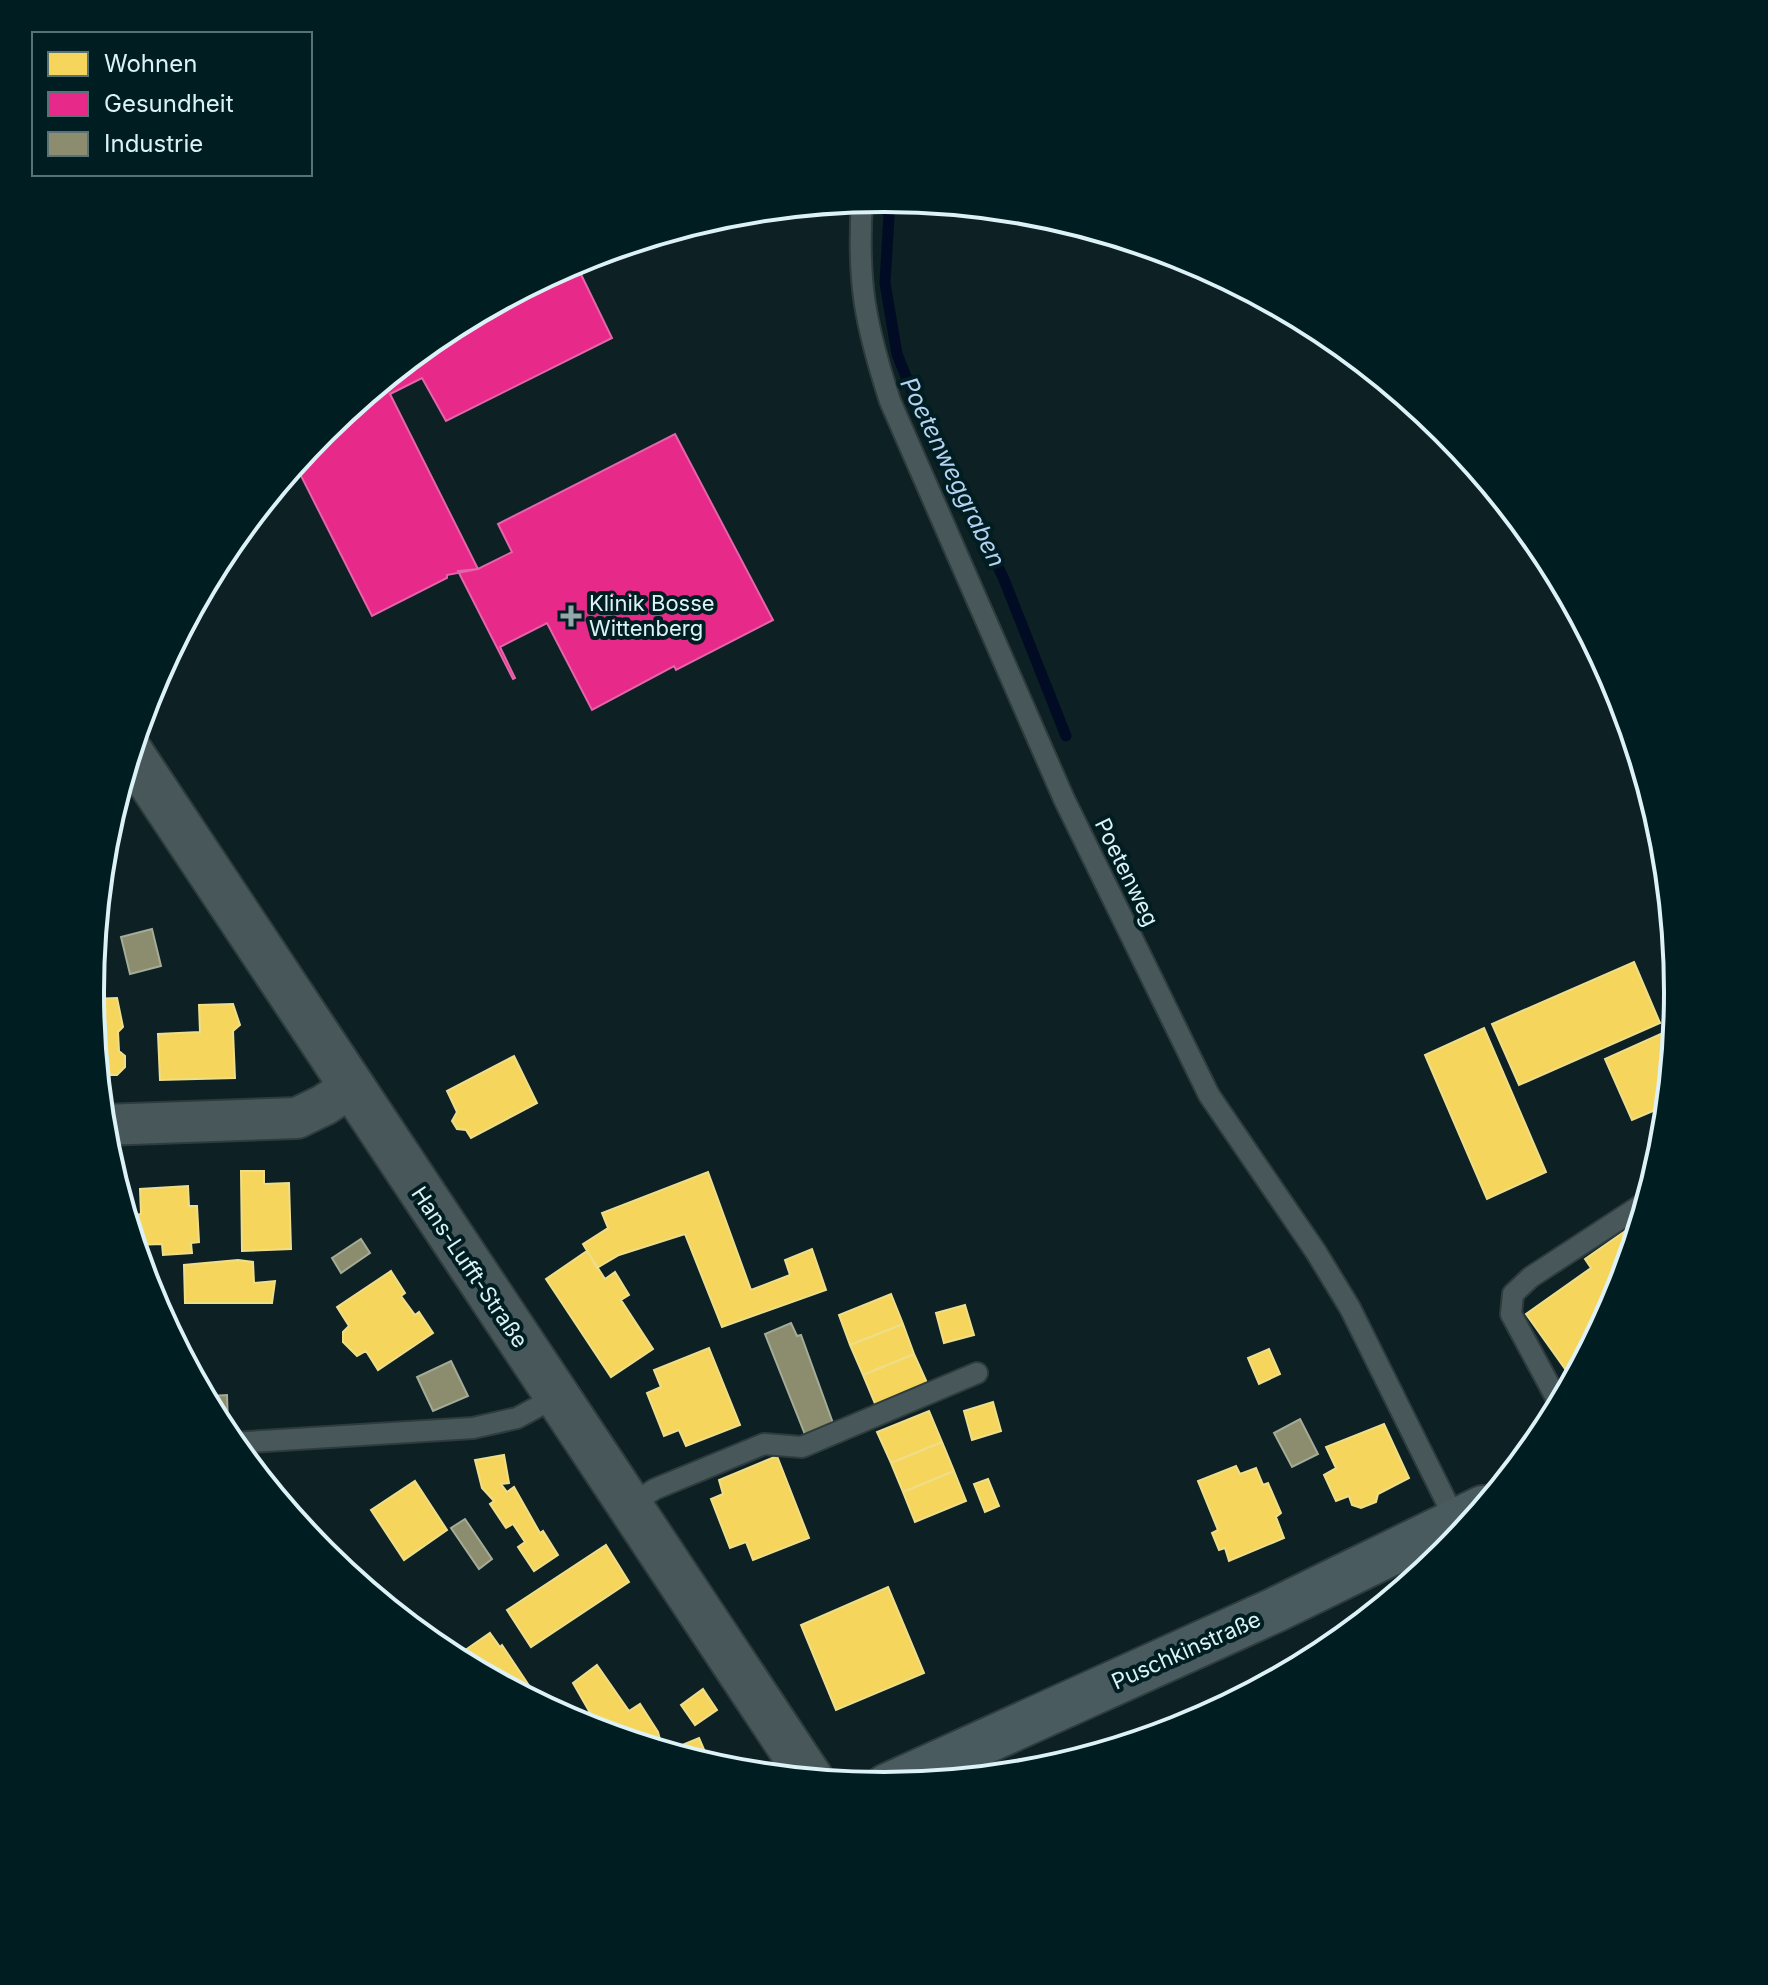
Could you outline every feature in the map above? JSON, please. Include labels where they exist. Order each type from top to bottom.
[{"type":"main road","name":"Puschkinstraße","points":[[919,1771],[1456,1523]]},
{"type":"street","name":"Hans-Lufft-Straße","points":[[139,765],[350,1088],[804,1768]]},
{"type":"street","points":[[116,1125],[297,1118],[350,1088]]},
{"type":"lane","name":"Poetenweg","points":[[861,213],[858,262],[867,333],[890,401],[1064,799],[1209,1095],[1316,1252],[1467,1510]]},
{"type":"lane","points":[[1553,1392],[1511,1314],[1513,1294],[1531,1277],[1632,1211]]},
{"type":"lane","points":[[630,1505],[655,1489],[764,1444],[802,1447],[977,1373]]},
{"type":"lane","points":[[247,1442],[473,1428],[517,1418],[556,1397]]},
{"type":"building: Wohnen","points":[[1634,962],[1660,1023],[1519,1085],[1492,1024]]},
{"type":"building: Wohnen","points":[[104,998],[117,998],[123,1027],[118,1032],[119,1051],[125,1056],[125,1067],[117,1075],[109,1075]]},
{"type":"building: Wohnen","points":[[233,1004],[240,1025],[233,1031],[235,1078],[160,1080],[158,1034],[200,1032],[199,1005]]},
{"type":"building: Wohnen","points":[[1484,1028],[1546,1172],[1487,1199],[1425,1055]]},
{"type":"building: Wohnen","points":[[1662,1033],[1654,1110],[1632,1120],[1605,1059]]},
{"type":"building: Wohnen","points":[[514,1056],[537,1103],[471,1138],[466,1130],[457,1129],[452,1121],[457,1112],[447,1091]]},
{"type":"building: Wohnen","points":[[241,1171],[264,1171],[264,1184],[289,1183],[291,1249],[242,1251]]},
{"type":"building: Wohnen","points":[[708,1172],[751,1290],[790,1275],[785,1260],[812,1249],[826,1290],[722,1327],[685,1234],[619,1255],[597,1268],[583,1244],[608,1228],[602,1213]]},
{"type":"building: Wohnen","points":[[188,1186],[189,1206],[197,1206],[199,1242],[191,1243],[192,1253],[163,1255],[162,1244],[146,1245],[137,1215],[141,1214],[140,1189]]},
{"type":"building: Wohnen","points":[[1627,1230],[1605,1291],[1566,1370],[1526,1314],[1591,1268],[1585,1259]]},
{"type":"building: Wohnen","points":[[587,1251],[605,1279],[615,1272],[629,1295],[621,1300],[653,1349],[611,1377],[546,1279]]},
{"type":"building: Wohnen","points":[[238,1260],[253,1262],[254,1283],[275,1281],[272,1303],[185,1303],[184,1265]]},
{"type":"building: Wohnen","points":[[391,1271],[405,1293],[401,1296],[415,1315],[419,1312],[433,1333],[378,1370],[366,1351],[357,1356],[343,1342],[343,1332],[349,1326],[337,1307]]},
{"type":"building: Wohnen","points":[[891,1294],[903,1324],[850,1345],[839,1315]]},
{"type":"building: Wohnen","points":[[965,1305],[974,1335],[944,1343],[936,1313]]},
{"type":"building: Wohnen","points":[[903,1324],[914,1354],[863,1375],[850,1345]]},
{"type":"building: Wohnen","points":[[709,1348],[740,1425],[686,1446],[679,1430],[664,1436],[647,1393],[661,1387],[654,1370]]},
{"type":"building: Wohnen","points":[[1269,1349],[1280,1374],[1259,1384],[1248,1358]]},
{"type":"building: Wohnen","points":[[914,1354],[928,1385],[876,1406],[863,1375]]},
{"type":"building: Wohnen","points":[[993,1402],[1001,1431],[972,1440],[964,1411]]},
{"type":"building: Wohnen","points":[[929,1411],[942,1442],[891,1463],[877,1432]]},
{"type":"building: Wohnen","points":[[1384,1424],[1409,1478],[1378,1494],[1376,1502],[1361,1508],[1352,1505],[1349,1496],[1336,1501],[1324,1475],[1336,1468],[1326,1447]]},
{"type":"building: Wohnen","points":[[942,1442],[954,1471],[903,1492],[891,1463]]},
{"type":"building: Wohnen","points":[[504,1455],[509,1483],[501,1484],[507,1492],[514,1487],[540,1533],[543,1531],[558,1555],[534,1571],[518,1547],[525,1542],[513,1524],[506,1528],[490,1504],[494,1501],[482,1488],[475,1460]]},
{"type":"building: Wohnen","points":[[777,1456],[809,1538],[753,1560],[746,1542],[730,1548],[711,1499],[723,1494],[719,1480]]},
{"type":"building: Wohnen","points":[[1236,1466],[1240,1474],[1256,1468],[1263,1485],[1268,1483],[1281,1513],[1276,1517],[1284,1538],[1229,1561],[1225,1548],[1219,1550],[1212,1533],[1218,1530],[1198,1481]]},
{"type":"building: Wohnen","points":[[954,1471],[966,1501],[915,1522],[903,1492]]},
{"type":"building: Wohnen","points":[[988,1479],[999,1506],[985,1512],[974,1484]]},
{"type":"building: Wohnen","points":[[415,1481],[447,1530],[404,1560],[371,1510]]},
{"type":"building: Wohnen","points":[[606,1545],[629,1582],[531,1647],[507,1610]]},
{"type":"building: Wohnen","points":[[888,1587],[924,1673],[836,1710],[801,1625]]},
{"type":"building: Wohnen","points":[[490,1633],[500,1647],[502,1645],[530,1687],[494,1668],[465,1650]]},
{"type":"building: Wohnen","points":[[597,1665],[629,1711],[640,1704],[660,1739],[591,1715],[573,1683]]},
{"type":"building: Wohnen","points":[[703,1689],[717,1710],[695,1725],[681,1705]]},
{"type":"building: Wohnen","points":[[699,1738],[705,1751],[682,1746]]},
{"type":"building: Gesundheit","points":[[581,274],[612,338],[446,421],[422,378],[390,394],[478,569],[447,575],[447,578],[372,616],[301,475],[332,441],[409,374],[494,317]]},
{"type":"building: Gesundheit","points":[[675,434],[773,620],[676,670],[674,666],[592,710],[547,623],[500,647],[513,679],[458,571],[478,569],[512,552],[498,524]]},
{"type":"building: Industrie","points":[[152,929],[161,966],[130,974],[121,937]]},
{"type":"building: Industrie","points":[[361,1239],[370,1253],[341,1273],[332,1258]]},
{"type":"building: Industrie","points":[[791,1323],[797,1336],[801,1335],[834,1426],[806,1437],[765,1334]]},
{"type":"building: Industrie","points":[[451,1361],[468,1396],[433,1411],[417,1377]]},
{"type":"building: Industrie","points":[[227,1395],[228,1414],[217,1396]]},
{"type":"building: Industrie","points":[[1300,1419],[1318,1454],[1292,1467],[1274,1433]]},
{"type":"building: Industrie","points":[[465,1519],[492,1559],[479,1569],[451,1528]]},
{"type":"waterway","name":"Poetenweggraben","points":[[889,212],[885,283],[897,354],[922,417],[1003,577],[1066,736]]},
{"type":"place","name":"Klinik Bosse Wittenberg","points":[[571,616]]}]
